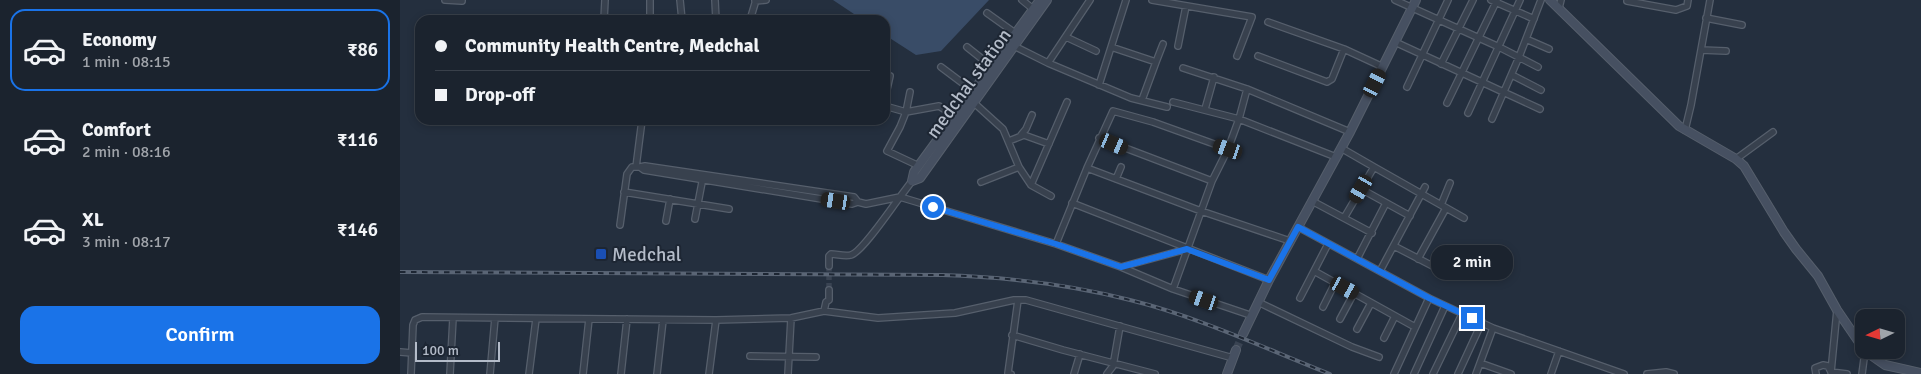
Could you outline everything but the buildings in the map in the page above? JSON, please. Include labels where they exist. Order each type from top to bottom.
[{"type":"street","points":[[445,0],[462,1]]},
{"type":"street","points":[[604,15],[605,0]]},
{"type":"street","points":[[650,0],[650,15]]},
{"type":"street","points":[[680,0],[682,15]]},
{"type":"street","points":[[715,0],[716,15]]},
{"type":"street","points":[[752,15],[756,0],[766,0]]},
{"type":"street","points":[[1022,0],[1033,9]]},
{"type":"street","points":[[829,266],[829,256],[833,254],[849,256],[857,252],[879,226],[912,181],[914,172],[971,97],[990,66],[1040,0]]},
{"type":"street","name":"medchal station","points":[[912,181],[920,178],[971,97],[1015,47],[1047,0]]},
{"type":"street","points":[[1048,63],[1090,0]]},
{"type":"street","points":[[1099,85],[1126,0]]},
{"type":"street","points":[[1152,0],[1252,17],[1237,56]]},
{"type":"street","points":[[1206,0],[1206,9]]},
{"type":"street","points":[[1395,0],[1414,4],[1439,21],[1499,47],[1538,67]]},
{"type":"street","points":[[1406,87],[1448,0]]},
{"type":"street","points":[[1441,64],[1473,0]]},
{"type":"street","points":[[1468,113],[1520,0]]},
{"type":"street","points":[[1492,119],[1512,76],[1541,0]]},
{"type":"street","points":[[1550,0],[1560,4],[1685,130],[1736,159],[1748,171],[1784,232],[1818,276],[1837,310],[1855,336]]},
{"type":"street","points":[[1627,1],[1679,10],[1687,6],[1688,0]]},
{"type":"street","points":[[1685,130],[1710,0]]},
{"type":"street","points":[[1448,103],[1494,1],[1534,19]]},
{"type":"street","points":[[1243,334],[1250,316],[1269,280],[1350,132],[1414,4]]},
{"type":"street","points":[[1178,46],[1186,6]]},
{"type":"street","points":[[987,13],[1015,33]]},
{"type":"street","points":[[1706,18],[1742,25]]},
{"type":"street","points":[[1268,22],[1344,49],[1383,67]]},
{"type":"street","points":[[1066,37],[1096,51]]},
{"type":"street","points":[[1526,39],[1549,49]]},
{"type":"street","points":[[1395,42],[1540,109]]},
{"type":"street","points":[[1007,43],[1048,63],[1131,98],[1167,107]]},
{"type":"street","points":[[1142,100],[1163,44]]},
{"type":"street","points":[[967,47],[990,66]]},
{"type":"street","points":[[1111,47],[1156,62]]},
{"type":"street","points":[[1258,56],[1327,82],[1332,79],[1344,49]]},
{"type":"street","points":[[1701,50],[1726,51]]},
{"type":"street","points":[[941,68],[1003,129],[1019,167],[1031,185],[1052,196]]},
{"type":"street","points":[[1183,68],[1248,89],[1350,132]]},
{"type":"street","points":[[1512,76],[1541,90]]},
{"type":"street","points":[[1205,109],[1214,77]]},
{"type":"street","points":[[1173,289],[1212,181],[1228,149],[1248,89]]},
{"type":"street","points":[[910,92],[906,112],[900,127],[886,150],[919,166]]},
{"type":"street","points":[[1031,185],[1067,102]]},
{"type":"street","points":[[1173,102],[1239,119],[1336,158]]},
{"type":"street","points":[[890,107],[906,112],[939,106],[955,116]]},
{"type":"street","points":[[1056,244],[1099,138],[1113,111],[1153,122],[1228,149]]},
{"type":"street","points":[[1009,141],[1021,135],[1032,115]]},
{"type":"street","points":[[638,167],[642,125]]},
{"type":"street","points":[[1736,159],[1773,132]]},
{"type":"street","points":[[1021,135],[1049,144]]},
{"type":"street","points":[[1099,138],[1212,181]]},
{"type":"street","points":[[1341,148],[1464,218]]},
{"type":"street","points":[[620,225],[627,174],[632,167],[645,166],[741,183],[854,197],[858,202],[866,204],[900,196],[1056,244],[1250,316]]},
{"type":"street","points":[[981,182],[1019,167]]},
{"type":"street","points":[[1116,179],[1121,167]]},
{"type":"street","points":[[1344,218],[1374,167]]},
{"type":"street","points":[[1087,168],[1201,211],[1290,241]]},
{"type":"street","points":[[695,219],[703,177]]},
{"type":"street","points":[[1418,258],[1443,206],[1450,183]]},
{"type":"street","points":[[1380,271],[1425,187]]},
{"type":"street","points":[[1361,189],[1410,216]]},
{"type":"street","points":[[624,192],[729,208]]},
{"type":"street","points":[[666,221],[670,200]]},
{"type":"street","points":[[1312,201],[1372,233]]},
{"type":"street","points":[[1072,203],[1269,280]]},
{"type":"street","points":[[1357,259],[1386,203]]},
{"type":"street","points":[[1298,227],[1429,298],[1493,328],[1622,373]]},
{"type":"street","points":[[1300,298],[1328,244]]},
{"type":"street","points":[[1394,246],[1448,274]]},
{"type":"street","points":[[1121,267],[1187,249]]},
{"type":"street","points":[[1314,271],[1416,326]]},
{"type":"street","points":[[1324,307],[1335,283]]},
{"type":"street","points":[[829,290],[829,300],[834,307],[833,312]]},
{"type":"street","points":[[1340,319],[1354,293]]},
{"type":"street","points":[[1394,374],[1429,298]]},
{"type":"street","points":[[824,311],[826,302],[829,300]]},
{"type":"street","points":[[1010,374],[1008,373],[1012,335],[1018,300]]},
{"type":"street","points":[[411,374],[413,325],[415,320],[422,317],[716,320],[791,318],[824,311],[878,318],[955,313],[1018,300],[1026,300],[1233,358]]},
{"type":"street","points":[[1258,302],[1352,347],[1379,357]]},
{"type":"street","points":[[1357,329],[1370,302]]},
{"type":"street","points":[[1414,374],[1445,306]]},
{"type":"street","points":[[1831,372],[1837,310]]},
{"type":"street","points":[[1433,374],[1462,314]]},
{"type":"street","points":[[1384,338],[1395,316]]},
{"type":"street","points":[[450,374],[453,318]]},
{"type":"street","points":[[490,374],[494,318]]},
{"type":"street","points":[[788,374],[791,318]]},
{"type":"street","points":[[529,374],[536,319]]},
{"type":"street","points":[[583,374],[589,319]]},
{"type":"street","points":[[621,374],[627,320]]},
{"type":"street","points":[[657,374],[663,320]]},
{"type":"street","points":[[709,374],[716,320]]},
{"type":"street","points":[[1458,374],[1482,322]]},
{"type":"street","points":[[1107,374],[1113,363],[1120,326]]},
{"type":"street","points":[[1476,374],[1493,328]]},
{"type":"street","points":[[1012,335],[1156,374]]},
{"type":"street","points":[[1227,374],[1236,350]]},
{"type":"street","points":[[1551,374],[1559,351]]},
{"type":"street","points":[[400,352],[412,353]]},
{"type":"street","points":[[1074,374],[1080,354]]},
{"type":"street","points":[[750,356],[816,357]]},
{"type":"street","points":[[1862,374],[1864,359]]},
{"type":"street","points":[[1876,359],[1896,371],[1921,373]]},
{"type":"street","points":[[1480,363],[1512,374]]},
{"type":"street","points":[[1816,374],[1816,368],[1823,364],[1828,366],[1831,372]]},
{"type":"street","points":[[1647,374],[1666,372],[1674,374]]},
{"type":"street","points":[[1831,372],[1847,374]]},
{"type":"water","points":[[833,0],[989,0],[941,51],[916,55],[890,38],[890,15],[856,15]]},
{"type":"tunnel","points":[[829,266],[829,290]]},
{"type":"tunnel","points":[[1236,350],[1243,334]]},
{"type":"railway","points":[[400,272],[942,275],[1013,280],[1107,294],[1156,307],[1206,324],[1330,374]]},
{"type":"place","name":"Medchal","points":[[601,254]]},
{"type":"route","points":[[933,207],[1056,244],[1121,267],[1187,249],[1269,280],[1298,227],[1429,298],[1472,318]]}]
